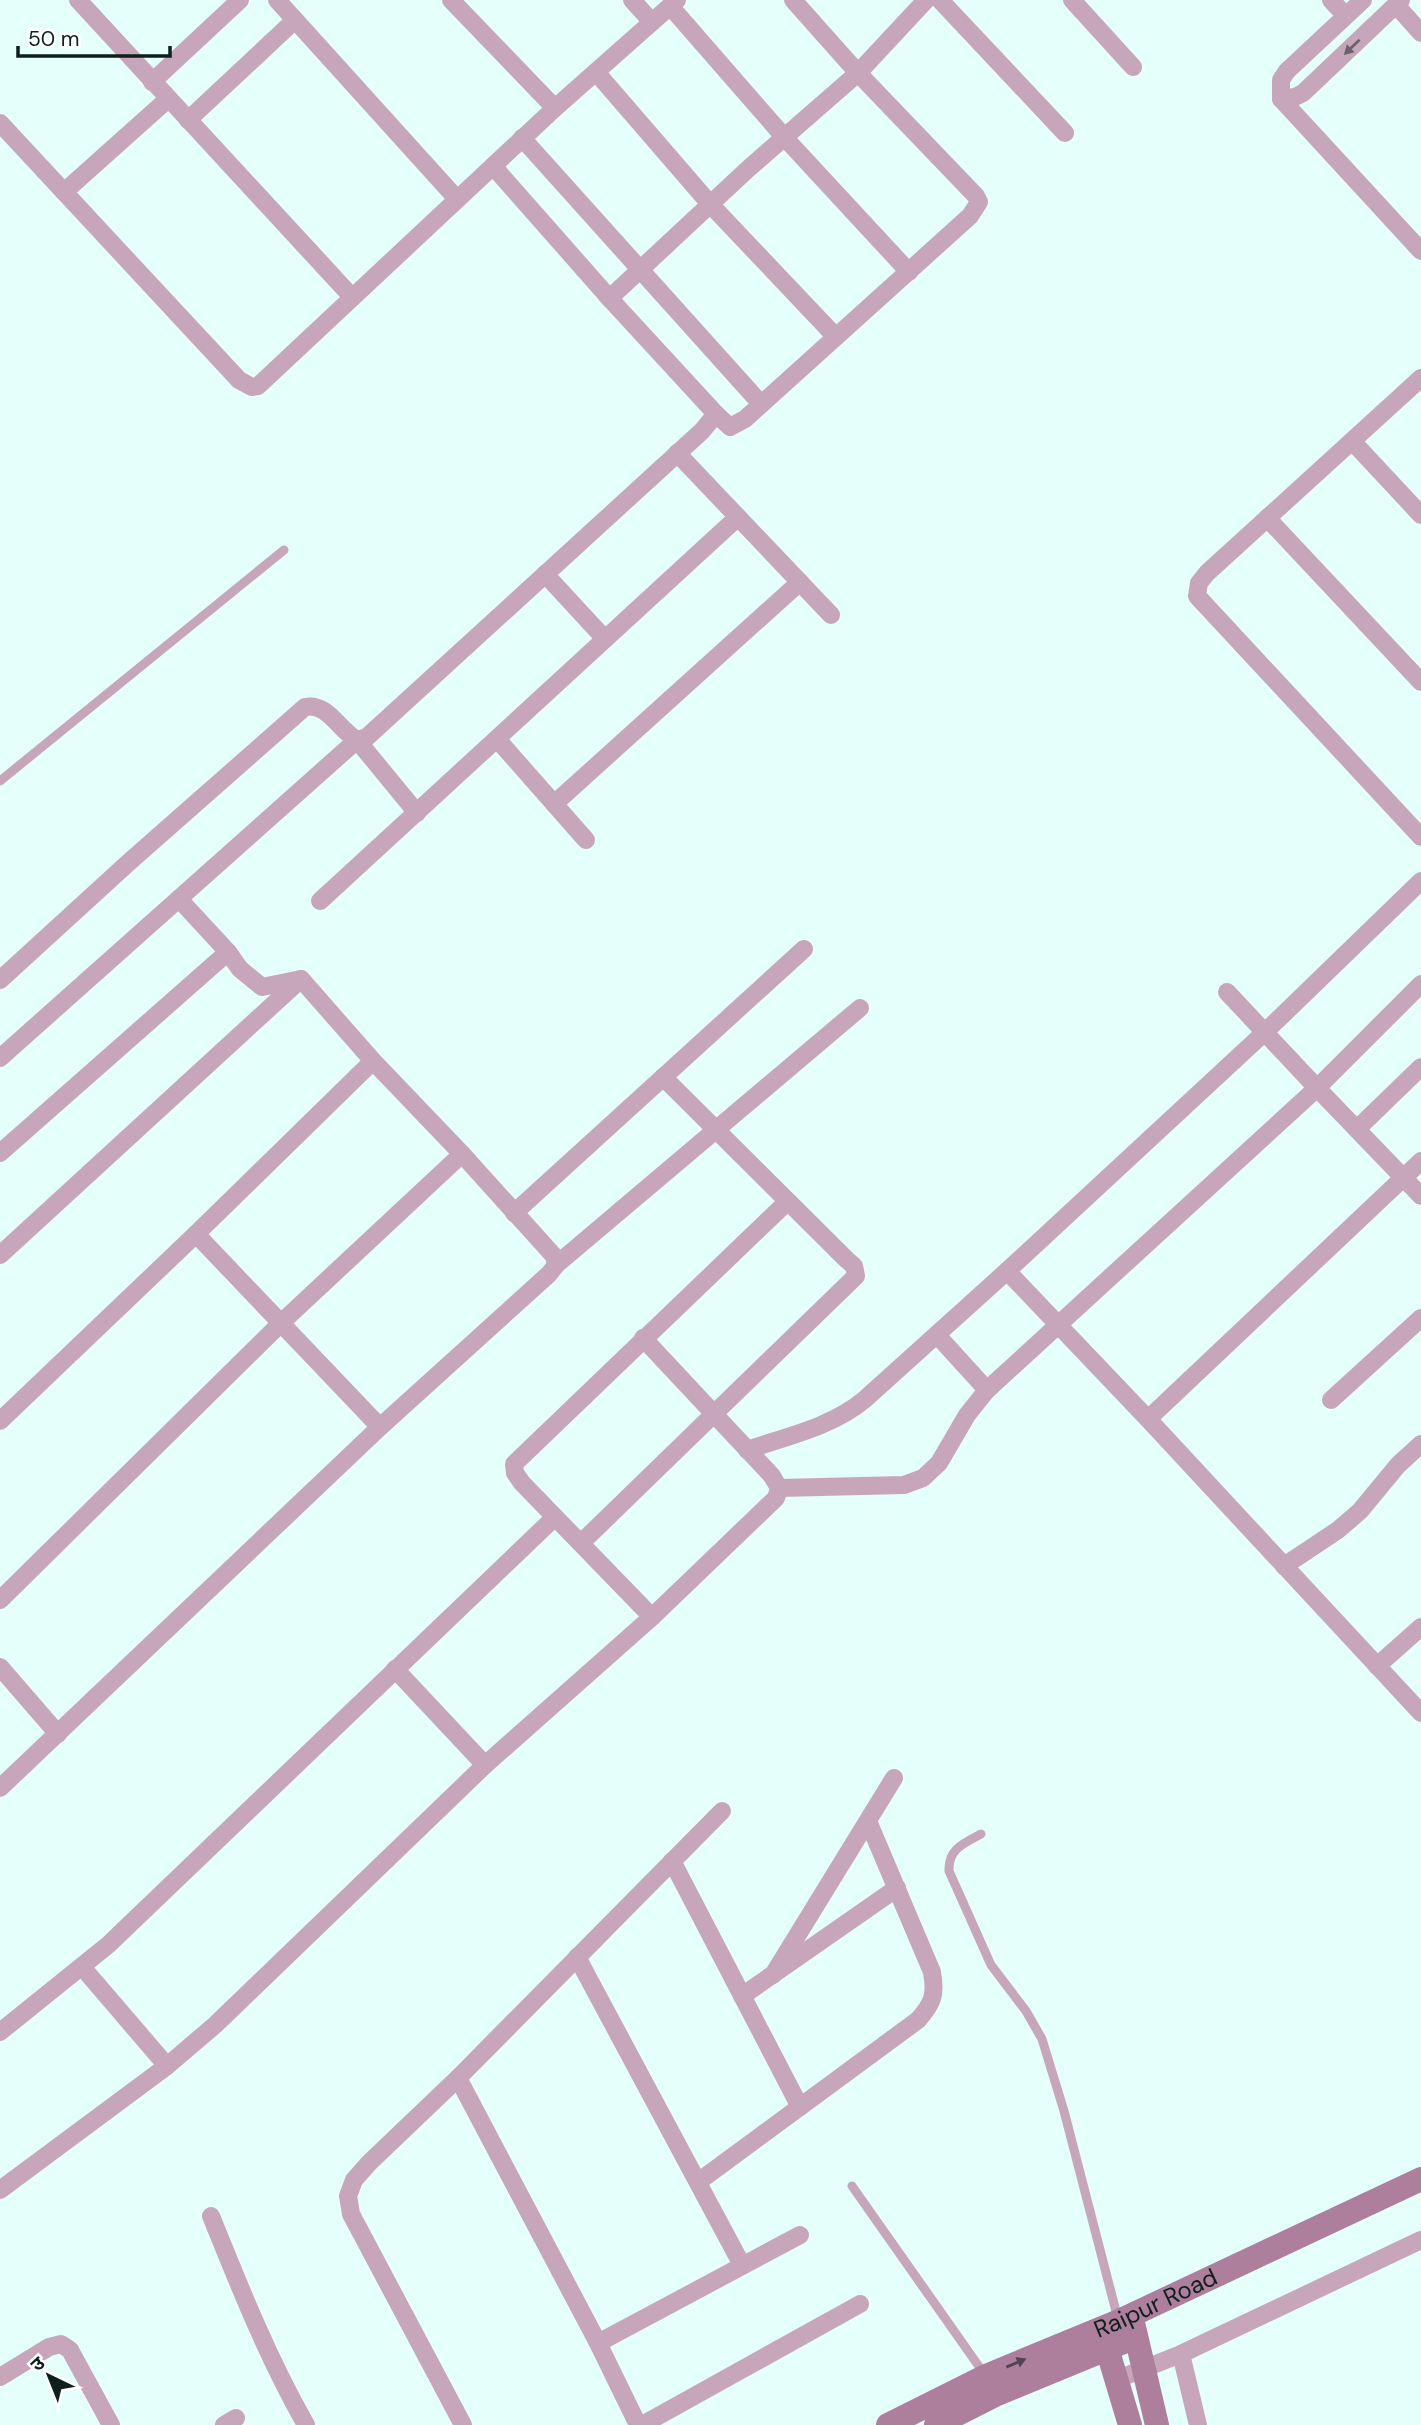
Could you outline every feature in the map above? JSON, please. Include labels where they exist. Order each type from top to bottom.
[{"type":"main road","name":"Raipur Road","points":[[888,2425],[960,2401],[995,2395],[1421,2179]]},
{"type":"main road","name":"Raipur Road","points":[[936,2425],[986,2376],[1119,2330]]},
{"type":"main road","points":[[1119,2330],[1143,2368],[1157,2425]]},
{"type":"main road","points":[[1119,2330],[1118,2379],[1130,2425]]},
{"type":"street","points":[[78,0],[352,297]]},
{"type":"street","points":[[152,82],[240,0]]},
{"type":"street","points":[[277,0],[457,199]]},
{"type":"street","points":[[452,0],[555,108]]},
{"type":"street","points":[[632,0],[652,22]]},
{"type":"street","points":[[493,166],[716,414],[730,426],[746,419],[970,216],[979,202],[793,0]]},
{"type":"street","points":[[611,300],[614,294],[710,204],[858,73],[926,0]]},
{"type":"street","points":[[940,0],[1065,133]]},
{"type":"street","points":[[1072,0],[1133,67]]},
{"type":"street","points":[[1331,0],[1345,15]]},
{"type":"street","points":[[1363,0],[1287,71],[1281,80],[1281,99],[1421,251]]},
{"type":"street","points":[[0,123],[246,386],[258,386],[522,138],[674,3],[785,138],[909,272]]},
{"type":"street","points":[[1281,99],[1303,93],[1399,3],[1421,33]]},
{"type":"street","points":[[188,120],[296,20]]},
{"type":"street","points":[[596,72],[710,204],[836,337]]},
{"type":"street","points":[[64,192],[168,99]]},
{"type":"street","points":[[522,138],[761,404]]},
{"type":"street","points":[[1421,378],[1207,573],[1199,583],[1196,596],[1421,836]]},
{"type":"street","points":[[0,1058],[357,740],[374,732],[702,431],[716,414]]},
{"type":"street","points":[[1352,441],[1421,515]]},
{"type":"street","points":[[677,453],[831,615]]},
{"type":"street","points":[[320,901],[738,517]]},
{"type":"street","points":[[1267,518],[1421,682]]},
{"type":"street","points":[[545,574],[605,639]]},
{"type":"street","points":[[554,804],[800,582]]},
{"type":"street","points":[[0,980],[295,714],[313,705],[324,710],[348,735],[357,740],[417,813]]},
{"type":"street","points":[[497,739],[586,840]]},
{"type":"street","points":[[747,1450],[827,1424],[847,1414],[937,1335],[1265,1032],[1421,881]]},
{"type":"street","points":[[179,899],[228,951],[240,969],[262,987],[300,979]]},
{"type":"street","points":[[514,1213],[804,949]]},
{"type":"street","points":[[0,1153],[228,951]]},
{"type":"street","points":[[300,979],[373,1061],[463,1154],[554,1256],[556,1265]]},
{"type":"street","points":[[0,1255],[300,979]]},
{"type":"street","points":[[779,1488],[904,1485],[923,1478],[939,1463],[967,1415],[987,1390],[1317,1088],[1421,984]]},
{"type":"street","points":[[1227,992],[1421,1196]]},
{"type":"street","points":[[0,1788],[380,1427],[556,1265],[860,1007]]},
{"type":"street","points":[[0,1421],[373,1061]]},
{"type":"street","points":[[1357,1129],[1421,1067]]},
{"type":"street","points":[[581,1544],[856,1276],[854,1266],[663,1077]]},
{"type":"street","points":[[0,1600],[282,1322],[463,1154]]},
{"type":"street","points":[[1148,1419],[1421,1161]]},
{"type":"street","points":[[652,1617],[522,1483],[515,1474],[514,1464],[787,1202]]},
{"type":"street","points":[[196,1234],[380,1427]]},
{"type":"street","points":[[1007,1271],[1421,1713]]},
{"type":"street","points":[[1331,1400],[1421,1318]]},
{"type":"street","points":[[937,1335],[987,1390]]},
{"type":"street","points":[[0,2190],[167,2066],[215,2025],[485,1765],[652,1617],[776,1498],[779,1488],[772,1476],[643,1338]]},
{"type":"street","points":[[1284,1566],[1353,1517],[1398,1465],[1421,1444]]},
{"type":"street","points":[[0,2032],[83,1968],[108,1945],[555,1517]]},
{"type":"street","points":[[1377,1666],[1421,1627]]},
{"type":"street","points":[[0,1667],[58,1734]]},
{"type":"street","points":[[395,1669],[485,1765]]},
{"type":"street","points":[[773,1975],[894,1778]]},
{"type":"street","points":[[463,2425],[351,2214],[348,2196],[354,2180],[722,1811]]},
{"type":"street","points":[[698,2182],[918,2020],[929,2007],[935,1990],[932,1972],[868,1821]]},
{"type":"street","points":[[672,1861],[800,2107]]},
{"type":"street","points":[[742,1996],[897,1888]]},
{"type":"street","points":[[577,1957],[742,2265]]},
{"type":"street","points":[[83,1968],[167,2066]]},
{"type":"street","points":[[458,2078],[640,2425],[860,2304]]},
{"type":"street","points":[[211,2216],[251,2316],[306,2425]]},
{"type":"street","points":[[598,2343],[800,2235]]},
{"type":"street","points":[[1118,2379],[1181,2354],[1421,2240]]},
{"type":"street","points":[[0,2377],[49,2347],[61,2344],[70,2350],[111,2425]]},
{"type":"street","points":[[1181,2354],[1198,2425]]},
{"type":"lane","points":[[0,780],[284,550]]},
{"type":"lane","points":[[981,1833],[952,1853],[949,1871],[991,1965],[1026,2011],[1042,2039],[1068,2123],[1119,2330]]},
{"type":"lane","points":[[852,2186],[986,2376]]}]
